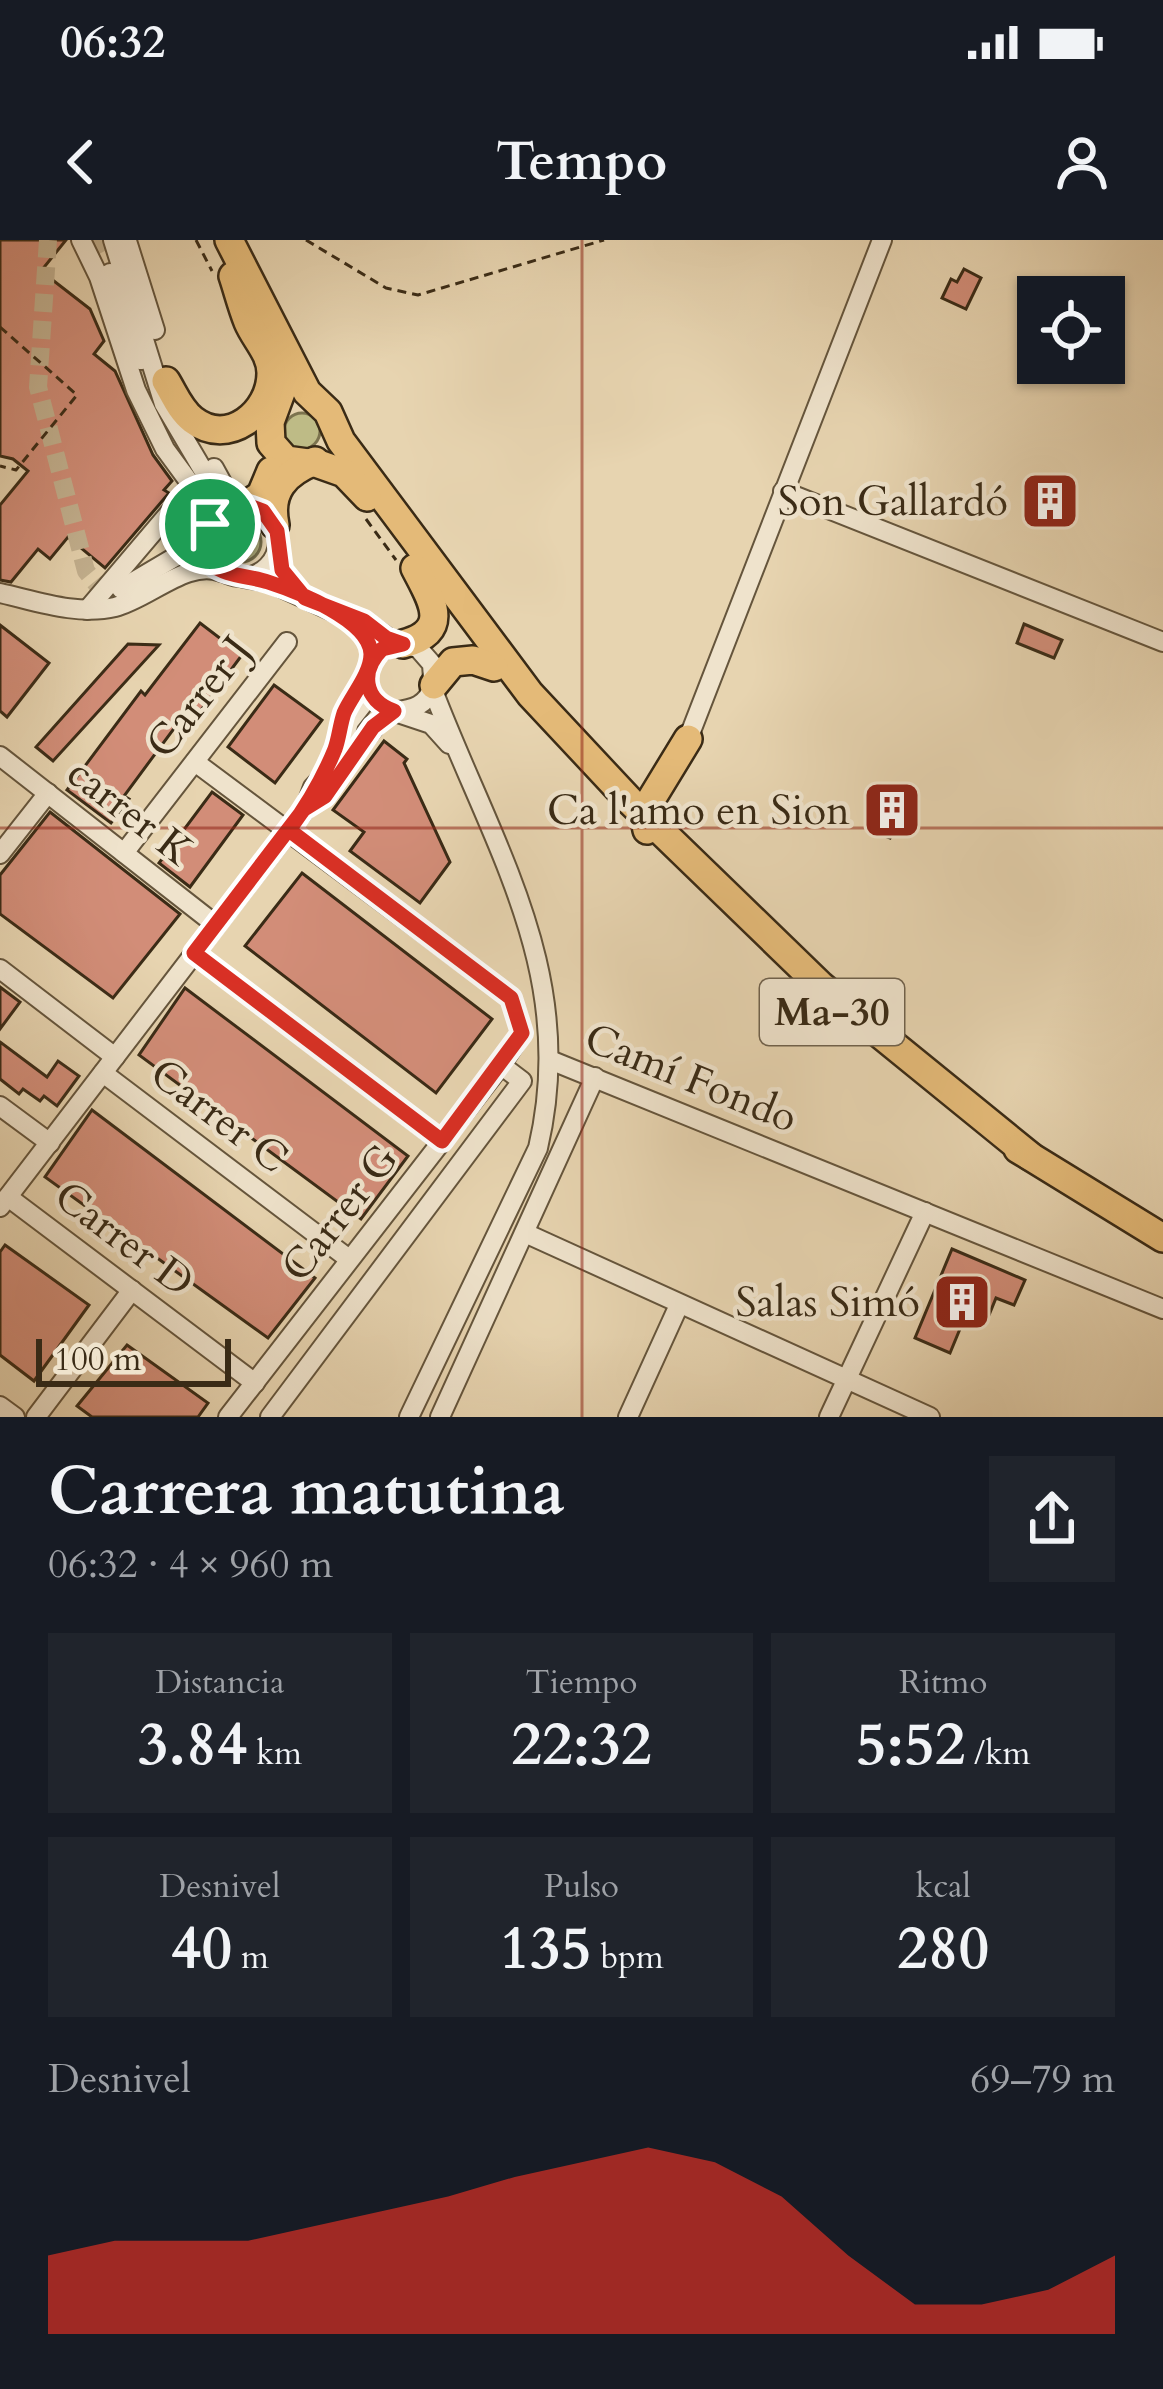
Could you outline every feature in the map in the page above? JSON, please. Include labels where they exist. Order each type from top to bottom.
[{"type":"highway","points":[[215,240],[280,363],[283,392],[270,422],[272,467],[258,500],[245,505]]},
{"type":"highway","name":"Ma-30","points":[[229,240],[304,387],[328,412],[466,614],[547,722],[652,845],[812,996],[920,1082],[1163,1238]]},
{"type":"highway","points":[[166,381],[188,416],[212,429],[239,426],[260,409],[269,388],[270,363],[248,323],[233,276]]},
{"type":"highway","points":[[278,408],[296,399],[316,402]]},
{"type":"highway","points":[[276,534],[272,507],[279,486],[330,448],[334,426]]},
{"type":"highway","name":"Ma-30","points":[[271,443],[286,460],[349,477],[388,529],[405,564],[494,667],[638,809]]},
{"type":"highway","points":[[403,644],[424,634],[435,616],[434,603],[405,564]]},
{"type":"highway","points":[[434,685],[453,662],[472,660],[494,667]]},
{"type":"highway","points":[[547,722],[583,741],[626,784],[668,787]]},
{"type":"highway","points":[[638,809],[662,810],[688,739]]},
{"type":"highway","points":[[668,787],[671,831],[684,857]]},
{"type":"highway","points":[[638,809],[821,986],[1030,1156]]},
{"type":"highway","points":[[638,809],[648,831],[812,996]]},
{"type":"street","points":[[688,739],[882,240]]},
{"type":"street","points":[[127,242],[148,301],[166,381]]},
{"type":"street","points":[[94,246],[166,381],[188,436],[231,499],[263,511],[276,534],[282,570],[305,598]]},
{"type":"street","points":[[94,246],[160,411],[185,455],[207,478]]},
{"type":"street","points":[[94,246],[136,390],[165,449],[190,483],[117,593]]},
{"type":"street","points":[[150,352],[170,416],[214,496],[208,531],[210,558],[221,572]]},
{"type":"street","points":[[783,491],[1163,642]]},
{"type":"street","points":[[0,593],[87,610],[187,550],[228,508],[245,505]]},
{"type":"street","points":[[158,587],[196,557],[208,531]]},
{"type":"street","points":[[244,578],[270,565],[276,534]]},
{"type":"street","points":[[117,593],[158,587],[200,568],[221,572],[268,582],[364,621],[386,638],[418,648],[430,659],[459,758],[528,920],[542,978],[550,1060]]},
{"type":"street","points":[[325,783],[340,755],[349,722],[369,691],[368,641],[343,616]]},
{"type":"street","name":"Carrer J","points":[[124,854],[287,642]]},
{"type":"street","points":[[325,783],[343,715],[369,667],[382,649],[403,644]]},
{"type":"street","points":[[325,783],[373,727],[394,711],[422,705],[434,685]]},
{"type":"street","points":[[369,691],[382,707],[440,730],[459,758]]},
{"type":"street","points":[[4,1202],[325,783],[390,728],[421,720]]},
{"type":"street","name":"carrer K","points":[[0,756],[216,925]]},
{"type":"street","points":[[195,762],[511,998],[522,1033],[501,1065]]},
{"type":"street","points":[[0,854],[47,793]]},
{"type":"street","points":[[194,953],[442,1141]]},
{"type":"street","name":"Carrer C","points":[[0,969],[109,1065],[350,1259]]},
{"type":"street","name":"Camí Fondo","points":[[409,1417],[538,1148],[548,1104],[550,1060],[1163,1309]]},
{"type":"street","name":"Carrer G","points":[[228,1417],[501,1065],[522,1081],[270,1417]]},
{"type":"street","points":[[440,1417],[595,1077]]},
{"type":"street","points":[[0,1106],[50,1143]]},
{"type":"street","name":"Carrer D","points":[[4,1202],[255,1383]]},
{"type":"street","points":[[829,1417],[925,1212]]},
{"type":"street","points":[[525,1233],[930,1417]]},
{"type":"street","points":[[36,1417],[132,1290]]},
{"type":"street","points":[[628,1417],[679,1305]]},
{"type":"street","points":[[0,1406],[15,1417]]},
{"type":"path","points":[[306,240],[386,288],[418,295],[604,240]]},
{"type":"path","points":[[0,327],[77,395],[16,470],[0,466]]},
{"type":"path","points":[[358,506],[405,564]]},
{"type":"shaded area","points":[[302,413],[315,418],[320,431],[315,444],[302,449],[289,444],[284,431],[289,418]]},
{"type":"shaded area","points":[[241,522],[255,528],[261,542],[255,556],[241,562],[227,556],[221,542],[227,528]]},
{"type":"building","points":[[0,240],[66,240],[41,271],[90,309],[104,341],[94,354],[115,371],[153,455],[172,481],[164,490],[169,493],[105,568],[68,537],[50,559],[38,549],[11,582],[0,580],[0,505],[28,471],[0,456]]},
{"type":"building","points":[[964,269],[981,278],[966,309],[942,298],[951,279],[957,282]]},
{"type":"building","name":"Son Gallardó","points":[[1046,475],[1071,484],[1054,527],[1029,517]]},
{"type":"building","points":[[200,623],[242,655],[190,725],[181,719],[124,796],[129,799],[111,823],[67,790],[141,691],[145,695]]},
{"type":"building","points":[[1024,624],[1062,640],[1054,658],[1017,643]]},
{"type":"building","points":[[0,625],[49,663],[7,717],[0,711]]},
{"type":"building","points":[[128,644],[159,645],[53,761],[36,747]]},
{"type":"building","points":[[274,685],[322,720],[275,783],[228,747]]},
{"type":"building","points":[[384,741],[407,759],[404,763],[450,862],[420,903],[350,851],[364,832],[333,810]]},
{"type":"building","name":"Ca l'amo en Sion","points":[[892,787],[906,793],[890,838],[874,832]]},
{"type":"building","points":[[212,792],[243,815],[190,887],[159,863]]},
{"type":"building","points":[[50,812],[180,914],[113,998],[0,914],[0,875]]},
{"type":"building","points":[[302,873],[492,1019],[436,1093],[245,946]]},
{"type":"building","points":[[0,987],[20,1002],[0,1029]]},
{"type":"building","points":[[185,988],[408,1156],[361,1219],[139,1055]]},
{"type":"building","points":[[0,1042],[47,1077],[58,1061],[79,1076],[57,1106],[23,1089],[19,1094],[0,1079]]},
{"type":"building","points":[[92,1110],[315,1278],[268,1338],[45,1177]]},
{"type":"building","points":[[5,1245],[89,1305],[34,1381],[0,1355],[0,1252]]},
{"type":"building","name":"Salas Simó","points":[[952,1249],[1025,1280],[1014,1305],[996,1298],[987,1320],[967,1312],[950,1353],[915,1338]]},
{"type":"building","points":[[127,1345],[208,1403],[198,1417],[92,1417],[77,1406]]},
{"type":"tunnel","points":[[48,240],[38,387],[86,571],[99,587],[118,590]]},
{"type":"tunnel","points":[[94,240],[101,253]]},
{"type":"place","name":"Son Gallardó","points":[[1050,501]]},
{"type":"place","name":"Ca l'amo en Sion","points":[[892,810]]},
{"type":"place","name":"Salas Simó","points":[[962,1302]]},
{"type":"route","points":[[210,524],[206,548],[216,568],[232,577],[268,582],[343,616],[364,635],[371,651],[368,668],[343,715],[334,751],[304,809],[289,830],[511,998],[522,1033],[442,1141],[194,953],[304,809],[325,796],[373,727],[394,711],[374,699],[368,689],[368,671],[382,649],[403,644],[364,621],[305,598],[282,570],[277,531],[263,511],[234,506],[210,524]]}]
